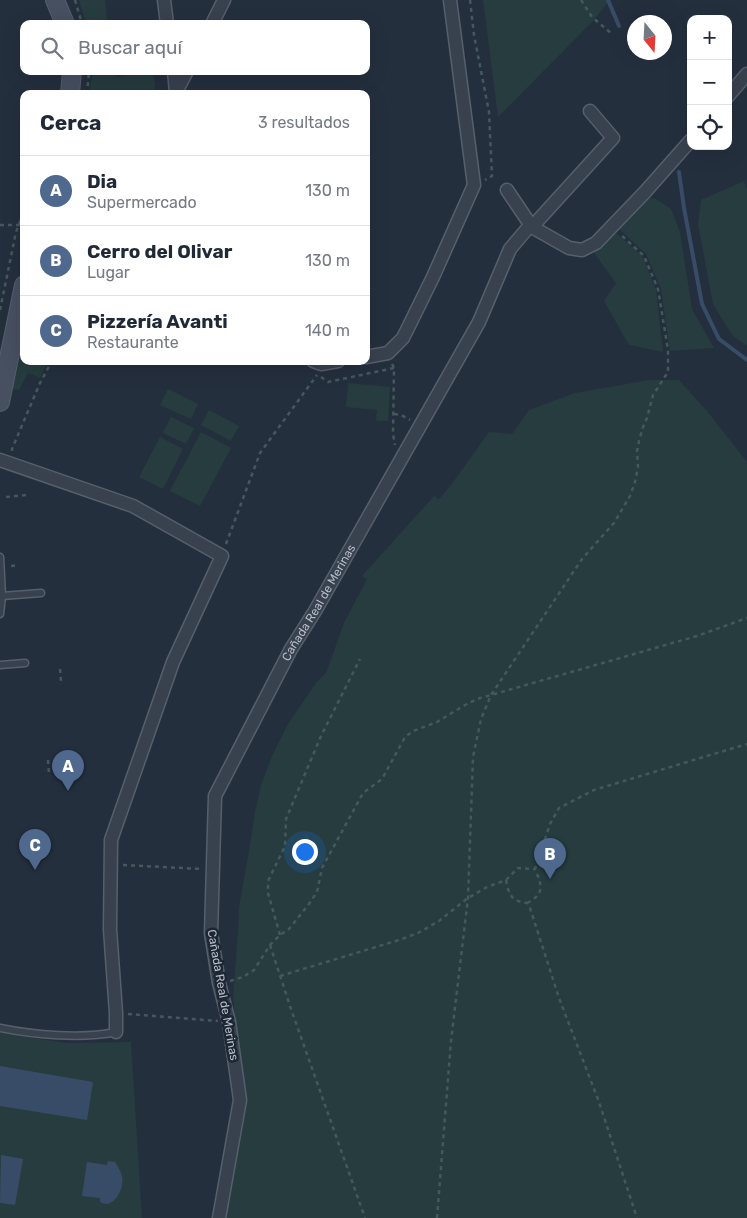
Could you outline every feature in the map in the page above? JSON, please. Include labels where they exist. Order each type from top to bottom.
[{"type":"street","points":[[55,0],[63,20]]},
{"type":"street","points":[[164,0],[167,20]]},
{"type":"street","points":[[214,20],[224,0]]},
{"type":"street","points":[[370,356],[388,353],[403,338],[474,185],[450,0]]},
{"type":"street","points":[[732,91],[747,74]]},
{"type":"street","points":[[70,90],[72,75]]},
{"type":"street","points":[[174,75],[176,90]]},
{"type":"street","points":[[178,90],[185,75]]},
{"type":"street","name":"Cañada Real de Merinas","points":[[219,1218],[240,1100],[229,1022],[218,983],[211,933],[215,796],[291,649],[315,611],[479,322],[510,249],[613,138],[590,112]]},
{"type":"street","points":[[506,190],[532,227],[570,248],[582,250],[596,243],[646,192],[687,145]]},
{"type":"street","points":[[0,402],[20,312]]},
{"type":"street","points":[[0,460],[132,506],[222,556],[173,662],[112,840],[110,930],[116,1032]]},
{"type":"lane","points":[[0,557],[2,596],[0,614]]},
{"type":"lane","points":[[2,596],[41,593]]},
{"type":"lane","points":[[0,665],[25,663]]},
{"type":"lane","points":[[0,1028],[16,1032],[52,1035],[100,1035],[116,1032]]},
{"type":"path","points":[[75,0],[81,20]]},
{"type":"path","points":[[470,0],[474,35],[489,112],[492,176],[474,185]]},
{"type":"path","points":[[581,0],[592,17],[612,34]]},
{"type":"path","points":[[87,90],[89,75]]},
{"type":"path","points":[[0,225],[19,225],[0,310]]},
{"type":"path","points":[[437,1218],[451,1041],[468,898],[473,757],[481,719],[491,695],[582,559],[614,523],[630,496],[638,467],[637,451],[639,441],[652,395],[668,372],[668,350],[658,289],[644,256],[612,226]]},
{"type":"path","points":[[388,353],[394,368],[393,434],[398,464]]},
{"type":"path","points":[[14,458],[12,449],[40,383],[50,365]]},
{"type":"path","points":[[222,556],[260,453],[317,366],[328,382],[394,368]]},
{"type":"path","points":[[394,414],[401,415],[420,425]]},
{"type":"path","points":[[6,496],[27,495]]},
{"type":"path","points":[[11,566],[19,566]]},
{"type":"path","points":[[218,983],[243,978],[254,970],[270,945],[289,929],[309,904],[317,892],[322,868],[363,793],[382,779],[405,737],[413,731],[438,722],[464,705],[491,695],[697,636],[747,618]]},
{"type":"path","points":[[280,935],[268,893],[268,881],[285,846],[286,819],[321,736],[360,659]]},
{"type":"path","points":[[60,669],[61,681]]},
{"type":"path","points":[[506,880],[512,897],[517,901],[527,903],[537,898],[541,890],[540,880],[535,869],[550,824],[559,808],[594,790],[747,744]]},
{"type":"path","points":[[48,760],[49,775]]},
{"type":"path","points":[[111,865],[213,870]]},
{"type":"path","points":[[280,976],[418,933],[439,921],[468,898],[486,887],[506,880],[518,868],[535,869]]},
{"type":"path","points":[[527,903],[637,1218]]},
{"type":"path","points":[[270,945],[364,1218]]},
{"type":"path","points":[[116,1014],[229,1022]]},
{"type":"green space","points":[[79,0],[105,0],[108,20],[85,20]]},
{"type":"green space","points":[[483,0],[610,0],[591,23],[498,117]]},
{"type":"green space","points":[[92,75],[116,75],[116,77],[125,75],[154,75],[154,90],[90,90]]},
{"type":"green space","points":[[744,181],[747,190],[747,346],[732,335],[713,304],[698,224],[701,200]]},
{"type":"green space","points":[[648,198],[656,199],[671,209],[680,232],[692,309],[714,348],[670,351],[661,289],[646,254],[617,227]]},
{"type":"green space","points":[[614,231],[643,257],[656,290],[663,352],[629,345],[604,301],[616,283],[594,253]]},
{"type":"green space","points":[[20,359],[20,365],[46,365],[40,378],[28,373],[19,390],[12,389]]},
{"type":"green space","points":[[649,380],[679,380],[707,411],[747,462],[747,1218],[222,1218],[243,1099],[233,997],[239,907],[255,812],[261,785],[272,756],[288,724],[316,683],[326,673],[344,623],[367,579],[362,576],[434,496],[439,499],[489,432],[512,434],[529,410],[575,393]]},
{"type":"green space","points":[[348,383],[390,387],[388,421],[376,421],[377,410],[346,407]]},
{"type":"green space","points":[[168,389],[198,404],[191,419],[160,405]]},
{"type":"green space","points":[[209,410],[239,426],[231,441],[201,425]]},
{"type":"green space","points":[[171,417],[194,428],[186,444],[163,433]]},
{"type":"green space","points":[[201,432],[231,448],[200,506],[170,491]]},
{"type":"green space","points":[[160,437],[183,449],[163,489],[139,477]]},
{"type":"green space","points":[[0,1033],[66,1043],[131,1042],[142,1218],[0,1218]]},
{"type":"water","points":[[0,1066],[93,1082],[87,1120],[0,1106]]},
{"type":"water","points":[[1,1155],[23,1159],[15,1205],[0,1203]]},
{"type":"water","points":[[108,1161],[115,1162],[122,1175],[120,1193],[115,1200],[108,1204],[100,1202],[100,1198],[82,1196],[87,1162],[107,1165]]},
{"type":"waterway","points":[[608,0],[619,26]]},
{"type":"waterway","points":[[679,172],[702,304],[719,339],[747,360]]},
{"type":"place","name":"Dia","points":[[68,791]]},
{"type":"place","name":"Pizzería Avanti","points":[[35,870]]},
{"type":"place","name":"Cerro del Olivar","points":[[550,879]]}]
